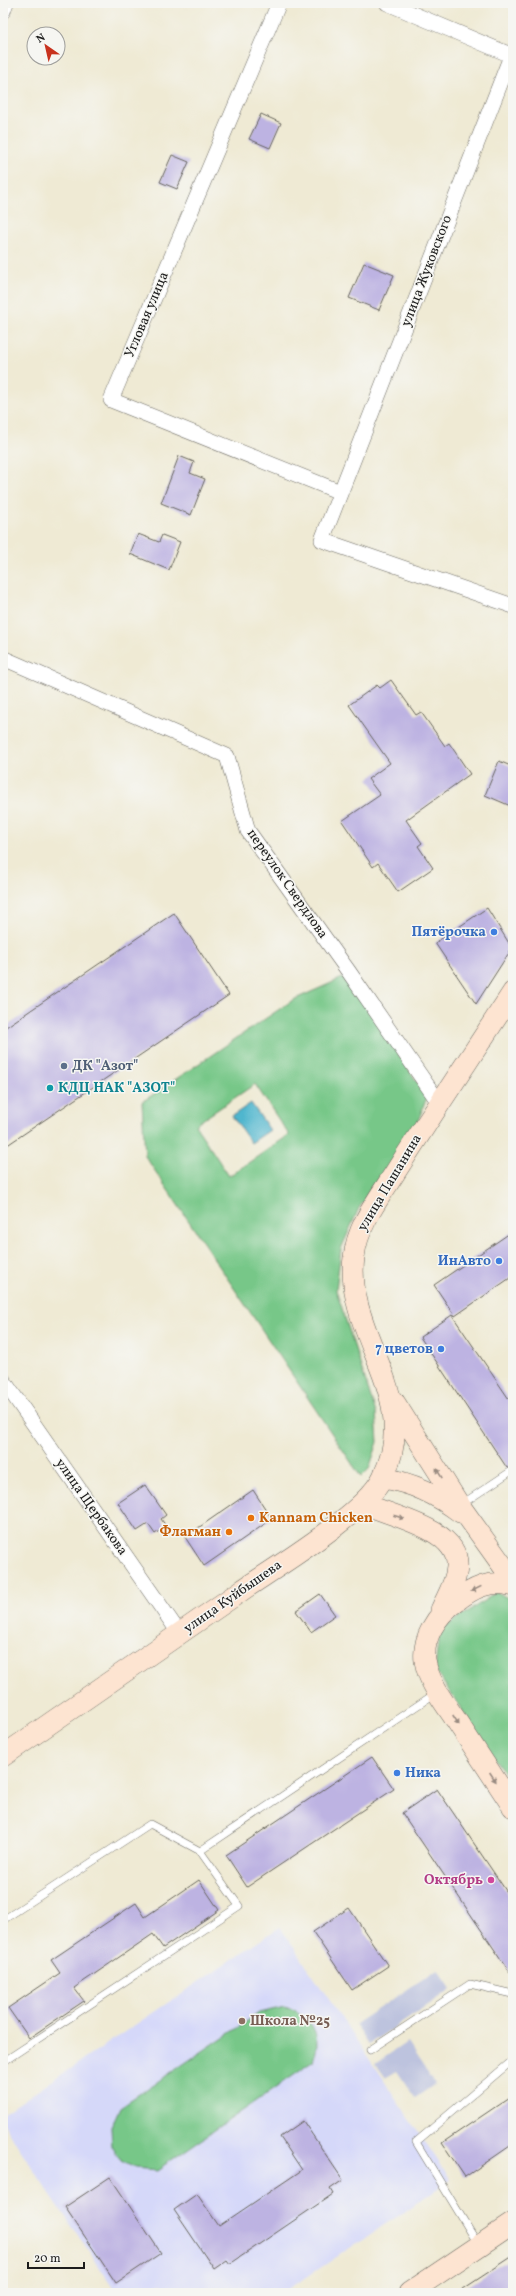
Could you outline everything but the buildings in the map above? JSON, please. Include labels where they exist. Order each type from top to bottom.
[{"type":"main road","name":"улица Пашанина","points":[[390,1394],[356,1294],[354,1256],[358,1238],[366,1219],[513,992]]},
{"type":"main road","name":"улица Куйбышева","points":[[3,1756],[311,1544],[363,1504],[383,1478],[395,1439],[394,1413],[390,1394]]},
{"type":"main road","points":[[390,1394],[462,1512],[513,1580]]},
{"type":"main road","points":[[383,1478],[425,1490],[462,1512]]},
{"type":"main road","points":[[363,1504],[416,1521],[447,1542],[457,1565],[455,1581],[425,1646],[425,1661],[438,1692],[513,1807]]},
{"type":"main road","points":[[437,1618],[466,1593],[485,1584],[501,1582],[513,1586]]},
{"type":"main road","points":[[409,2293],[513,2223]]},
{"type":"street","points":[[3,11],[6,3]]},
{"type":"street","name":"Угловая улица","points":[[279,3],[111,400],[340,492]]},
{"type":"street","points":[[387,3],[512,54]]},
{"type":"street","name":"улица Жуковского","points":[[512,54],[322,540],[513,606]]},
{"type":"street","name":"переулок Свердлова","points":[[3,658],[227,756],[248,831],[349,972],[440,1104]]},
{"type":"street","name":"улица Щербакова","points":[[3,1380],[180,1634]]},
{"type":"lane","points":[[462,1512],[510,1472]]},
{"type":"lane","points":[[200,1850],[438,1692]]},
{"type":"lane","points":[[3,1920],[150,1824],[200,1850],[240,1906],[3,2062]]},
{"type":"lane","points":[[370,2050],[470,1984],[513,1994]]},
{"type":"lane","points":[[479,2246],[416,2142],[513,2060]]},
{"type":"shaded area","name":"Школа №25","points":[[280,1927],[451,2180],[283,2293],[168,2293],[161,2283],[145,2293],[117,2293],[3,2124],[3,2114]]},
{"type":"shaded area","points":[[438,1969],[451,1989],[369,2044],[355,2024]]},
{"type":"shaded area","points":[[407,2042],[435,2084],[415,2098],[397,2071],[385,2078],[375,2064]]},
{"type":"green space","points":[[347,976],[427,1097],[414,1132],[359,1208],[341,1249],[336,1290],[376,1413],[378,1442],[369,1469],[361,1477],[145,1156],[142,1102],[293,1000]],"holes":[[[255,1084],[289,1135],[229,1176],[195,1125]]]},
{"type":"green space","points":[[497,1592],[513,1601],[513,1786],[435,1670],[439,1631]]},
{"type":"green space","points":[[285,2007],[297,2012],[307,2020],[314,2030],[317,2048],[313,2062],[157,2170],[135,2168],[121,2161],[112,2145],[111,2127],[120,2107],[259,2013]]},
{"type":"water","points":[[251,1103],[270,1130],[251,1143],[232,1116]]},
{"type":"place","name":"Пятёрочка","points":[[494,932]]},
{"type":"place","name":"ДК \"Азот\"","points":[[64,1066]]},
{"type":"place","name":"КДЦ НАК \"АЗОТ\"","points":[[50,1088]]},
{"type":"place","name":"ИнАвто","points":[[499,1261]]},
{"type":"place","name":"7 цветов","points":[[441,1349]]},
{"type":"place","name":"Kannam Chicken","points":[[251,1518]]},
{"type":"place","name":"Флагман","points":[[229,1532]]},
{"type":"place","name":"Ника","points":[[397,1773]]},
{"type":"place","name":"Октябрь","points":[[491,1880]]},
{"type":"place","name":"Школа №25","points":[[242,2021]]}]
